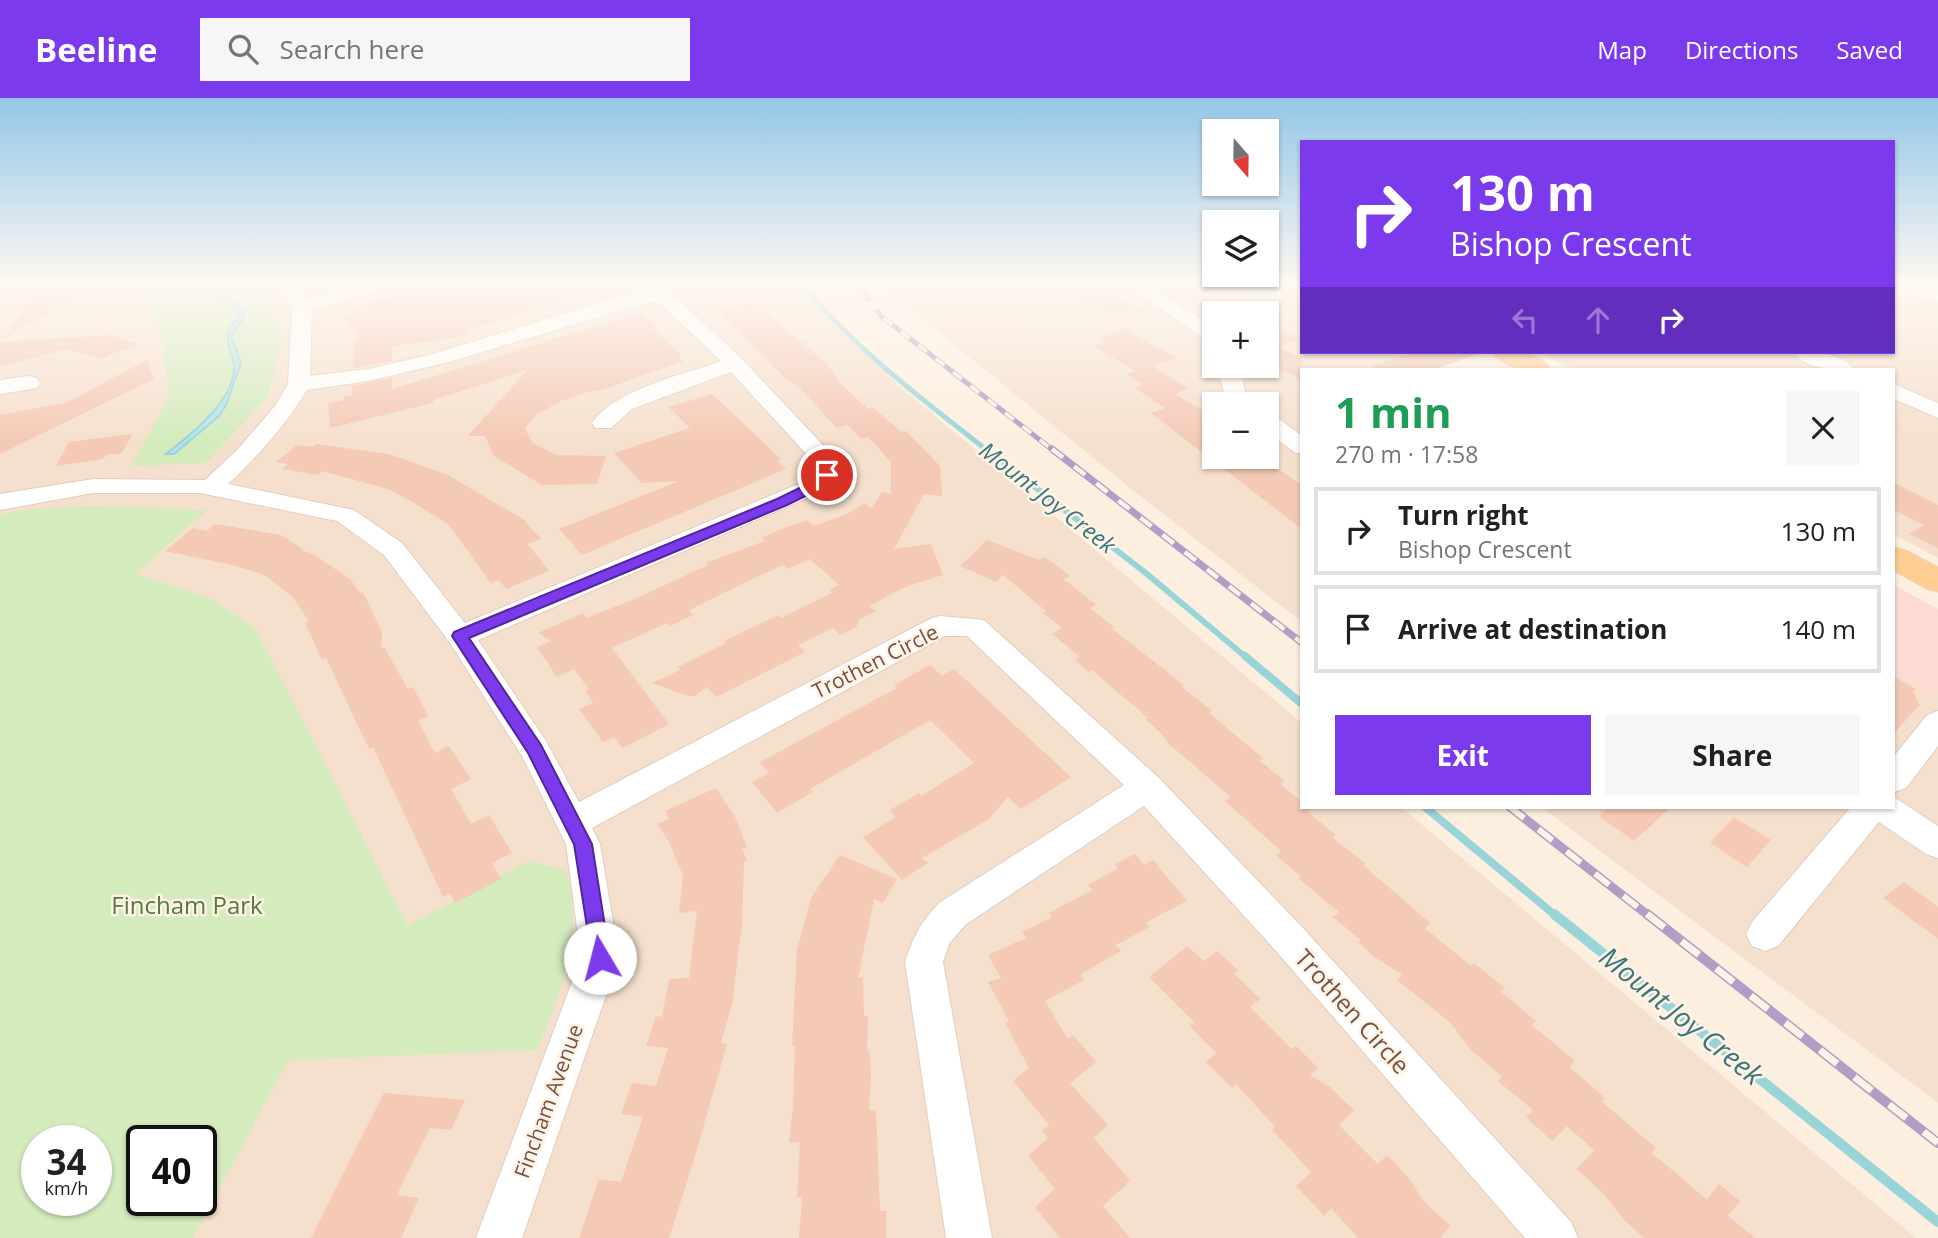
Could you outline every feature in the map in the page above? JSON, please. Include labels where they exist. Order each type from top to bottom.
[{"type":"main road","points":[[1509,354],[1536,368]]},
{"type":"main road","points":[[1895,558],[1938,581]]},
{"type":"street","points":[[209,488],[246,454],[284,409],[299,384],[301,337]]},
{"type":"street","points":[[299,384],[368,375],[438,359],[508,337]]},
{"type":"street","points":[[460,636],[782,502],[817,485],[827,475],[822,457],[708,337]]},
{"type":"street","points":[[1808,354],[1841,368]]},
{"type":"street","points":[[603,423],[624,404],[734,363]]},
{"type":"street","points":[[0,387],[29,383]]},
{"type":"street","points":[[1895,391],[1938,411]]},
{"type":"street","points":[[1279,430],[1300,446]]},
{"type":"street","name":"Fincham Avenue","points":[[0,502],[93,486],[209,488],[345,515],[393,549],[460,636],[535,750],[583,844],[600,958],[499,1238]]},
{"type":"street","name":"Trothen Circle","points":[[572,822],[940,626],[956,624],[974,627],[1147,787],[1298,949],[1555,1238]]},
{"type":"street","points":[[1895,778],[1938,723]]},
{"type":"street","points":[[968,1238],[925,962],[933,935],[961,908],[1147,787]]},
{"type":"street","points":[[1765,934],[1869,809]]},
{"type":"street","points":[[1886,809],[1938,844]]},
{"type":"shaded area","points":[[0,337],[854,337],[898,385],[1300,721],[1300,809],[1403,809],[1916,1238],[0,1238]]},
{"type":"shaded area","points":[[945,337],[1202,337],[1202,378],[1279,378],[1279,337],[1300,337],[1300,354],[1416,354],[1381,368],[1300,368],[1300,620],[1139,495]]},
{"type":"shaded area","points":[[1895,337],[1938,337],[1938,558],[1895,536],[1895,368],[1570,368],[1542,354],[1895,354]]},
{"type":"shaded area","points":[[1895,586],[1938,609],[1938,690],[1932,695],[1895,674]]},
{"type":"shaded area","points":[[1895,674],[1932,695],[1938,690],[1938,1103],[1544,809],[1895,809]]},
{"type":"green space","points":[[162,337],[283,337],[268,396],[206,463],[132,466],[168,398]]},
{"type":"green space","name":"Fincham Park","points":[[86,506],[207,510],[135,574],[210,598],[255,628],[408,926],[528,861],[566,870],[573,918],[572,940],[555,1005],[537,1050],[288,1060],[217,1193],[217,1125],[126,1125],[126,1216],[205,1216],[193,1238],[0,1238],[0,515],[12,511]]},
{"type":"water","points":[[231,337],[241,363],[226,405],[219,416],[174,454],[166,454],[209,416],[227,392],[233,379],[234,366],[228,339]]},
{"type":"building","points":[[116,337],[139,344],[99,359],[68,349],[0,366],[0,342]]},
{"type":"building","points":[[360,337],[455,337],[392,347],[392,361],[353,368],[354,341],[362,340]]},
{"type":"building","points":[[560,337],[662,337],[681,354],[678,356],[684,361],[596,392],[594,390],[561,401],[536,415],[525,428],[533,443],[556,455],[606,456],[597,484],[542,485],[494,456],[485,436],[468,436],[527,370],[433,400],[433,403],[330,428],[328,403],[344,400],[343,396],[352,395],[352,386],[392,378],[392,389]]},
{"type":"building","points":[[744,337],[796,337],[824,361],[838,381],[868,409],[873,407],[901,432],[906,431],[940,466],[942,496],[924,494],[894,549],[931,544],[943,575],[905,587],[869,606],[876,611],[860,619],[856,627],[840,635],[833,628],[798,645],[805,652],[716,697],[707,687],[695,696],[688,696],[652,683],[680,670],[678,667],[726,643],[724,641],[778,615],[781,618],[832,593],[829,590],[839,585],[810,559],[788,569],[783,565],[748,581],[689,610],[693,615],[670,626],[667,623],[612,648],[669,724],[623,748],[614,737],[603,742],[579,709],[593,703],[586,692],[588,688],[574,669],[557,677],[537,647],[551,641],[538,633],[583,613],[586,618],[635,599],[708,565],[706,563],[765,541],[762,538],[779,530],[806,520],[813,526],[845,515],[865,503],[872,508],[882,492],[891,494],[891,462],[868,437],[862,439],[847,425],[837,428],[799,387],[783,376]]},
{"type":"building","points":[[1138,337],[1177,358],[1152,366],[1188,388],[1175,394],[1202,410],[1202,452],[1151,413],[1165,408],[1135,388],[1143,385],[1126,374],[1135,371],[1093,346],[1104,342],[1099,339]]},
{"type":"building","points":[[1279,337],[1299,339],[1279,347]]},
{"type":"building","points":[[1279,347],[1302,359],[1300,379],[1279,368]]},
{"type":"building","points":[[1410,354],[1477,354],[1438,368],[1373,366]]},
{"type":"building","points":[[147,360],[154,379],[0,454],[0,415],[68,402]]},
{"type":"building","points":[[712,394],[781,459],[777,461],[786,469],[582,555],[559,529],[679,481],[642,483],[614,453],[690,428],[668,407]]},
{"type":"building","points":[[132,434],[122,453],[106,455],[103,459],[56,466],[69,442]]},
{"type":"building","points":[[316,444],[389,454],[448,475],[523,519],[541,539],[528,544],[549,571],[506,589],[499,580],[491,583],[448,524],[414,503],[388,489],[322,471],[318,475],[282,469],[288,464],[276,462],[297,445],[312,447]]},
{"type":"building","points":[[1224,469],[1279,469],[1300,484],[1300,527]]},
{"type":"building","points":[[1895,484],[1938,505],[1938,548],[1909,534],[1924,525],[1895,510]]},
{"type":"building","points":[[215,524],[281,535],[351,580],[360,593],[363,592],[382,632],[381,648],[384,647],[408,689],[413,687],[428,716],[418,721],[435,753],[449,746],[471,779],[451,789],[471,824],[489,815],[512,853],[492,863],[501,879],[455,903],[450,893],[443,897],[373,747],[369,749],[326,658],[322,660],[305,623],[309,622],[293,597],[264,575],[233,565],[165,551],[193,528],[207,531]]},
{"type":"building","points":[[987,540],[1039,560],[1045,557],[1070,576],[1064,579],[1096,605],[1090,608],[1114,627],[1111,628],[1184,685],[1182,687],[1212,711],[1209,713],[1263,758],[1260,761],[1285,781],[1280,784],[1300,800],[1300,809],[1311,809],[1307,811],[1336,835],[1333,838],[1366,864],[1364,866],[1430,923],[1425,928],[1471,966],[1474,963],[1505,988],[1501,992],[1536,1021],[1532,1025],[1575,1061],[1569,1067],[1605,1098],[1601,1101],[1656,1148],[1652,1153],[1707,1200],[1719,1184],[1740,1201],[1728,1216],[1755,1238],[1644,1238],[1577,1169],[1594,1150],[1567,1126],[1552,1141],[1526,1117],[1533,1110],[1498,1081],[1502,1077],[1470,1049],[1451,1023],[1397,980],[1402,975],[1376,958],[1358,942],[1361,940],[1333,917],[1339,912],[1298,878],[1300,876],[1276,855],[1281,851],[1225,801],[1231,797],[1168,743],[1145,719],[1148,718],[1092,670],[1089,672],[1075,660],[1080,657],[1052,634],[1062,628],[1043,613],[1046,611],[1003,575],[996,582],[960,566]]},
{"type":"building","points":[[930,665],[942,676],[954,669],[1071,777],[1021,809],[1008,797],[989,819],[922,858],[928,863],[902,880],[863,837],[896,817],[890,810],[919,793],[921,796],[974,763],[930,720],[810,789],[813,792],[777,813],[752,782],[769,773],[760,762],[897,688],[894,685]]},
{"type":"building","points":[[1895,678],[1916,689],[1913,692],[1920,705],[1895,732]]},
{"type":"building","points":[[716,788],[735,817],[747,847],[742,849],[747,860],[744,862],[742,925],[732,1004],[721,1043],[727,1044],[693,1163],[669,1238],[579,1238],[599,1179],[621,1182],[643,1117],[621,1114],[632,1083],[656,1086],[668,1048],[646,1046],[656,1016],[662,1017],[669,979],[689,978],[697,911],[679,913],[683,876],[670,844],[658,824],[669,819],[665,811]]},
{"type":"building","points":[[1607,809],[1669,809],[1634,841],[1599,816]]},
{"type":"building","points":[[1734,817],[1771,840],[1747,867],[1710,843]]},
{"type":"building","points":[[1135,854],[1144,865],[1153,860],[1187,901],[1146,922],[1149,927],[1116,945],[1121,951],[1081,974],[1084,980],[1045,1001],[1068,1039],[1073,1035],[1096,1062],[1070,1083],[1108,1125],[1094,1138],[1130,1181],[1103,1206],[1130,1238],[1060,1238],[1035,1207],[1055,1189],[1028,1156],[1048,1138],[1042,1131],[1049,1125],[1013,1081],[1029,1068],[1005,1023],[1009,1021],[988,982],[1001,978],[988,955],[1026,938],[1022,932],[1052,917],[1049,913],[1092,890],[1088,885],[1118,868],[1115,864]]},
{"type":"building","points":[[840,855],[897,879],[883,903],[874,899],[858,978],[863,977],[864,1016],[868,1016],[867,1051],[870,1051],[871,1077],[869,1110],[876,1110],[880,1211],[886,1211],[886,1238],[799,1238],[802,1197],[797,1197],[800,1142],[789,1143],[793,1107],[795,1045],[792,1045],[797,950],[811,898]]},
{"type":"building","points":[[1904,882],[1938,907],[1938,939],[1883,898]]},
{"type":"building","points":[[1187,946],[1204,961],[1217,951],[1238,970],[1234,974],[1260,999],[1250,1007],[1292,1049],[1296,1046],[1318,1068],[1310,1075],[1330,1087],[1354,1110],[1339,1125],[1378,1164],[1387,1155],[1409,1178],[1424,1202],[1450,1226],[1440,1238],[1358,1238],[1331,1208],[1324,1216],[1296,1186],[1311,1172],[1272,1130],[1275,1127],[1236,1084],[1232,1088],[1206,1062],[1216,1053],[1190,1026],[1194,1022],[1149,977]]},
{"type":"building","points":[[384,1093],[465,1100],[451,1130],[430,1128],[397,1195],[419,1198],[401,1238],[311,1238]]},
{"type":"waterway","name":"Mount Joy Creek","points":[[852,337],[988,451]]},
{"type":"waterway","name":"Mount Joy Creek","points":[[986,449],[1147,574],[1247,658]]},
{"type":"waterway","name":"Mount Joy Creek","points":[[1245,656],[1300,702]]},
{"type":"waterway","name":"Mount Joy Creek","points":[[1427,809],[1556,916]]},
{"type":"waterway","name":"Mount Joy Creek","points":[[1554,914],[1938,1222]]},
{"type":"railway","points":[[908,337],[1054,451]]},
{"type":"railway","points":[[1052,449],[1300,641]]},
{"type":"railway","points":[[1513,809],[1649,916]]},
{"type":"railway","points":[[1647,914],[1938,1143]]},
{"type":"route","points":[[600,958],[583,844],[535,750],[460,636],[782,502],[817,485],[827,475]]}]
